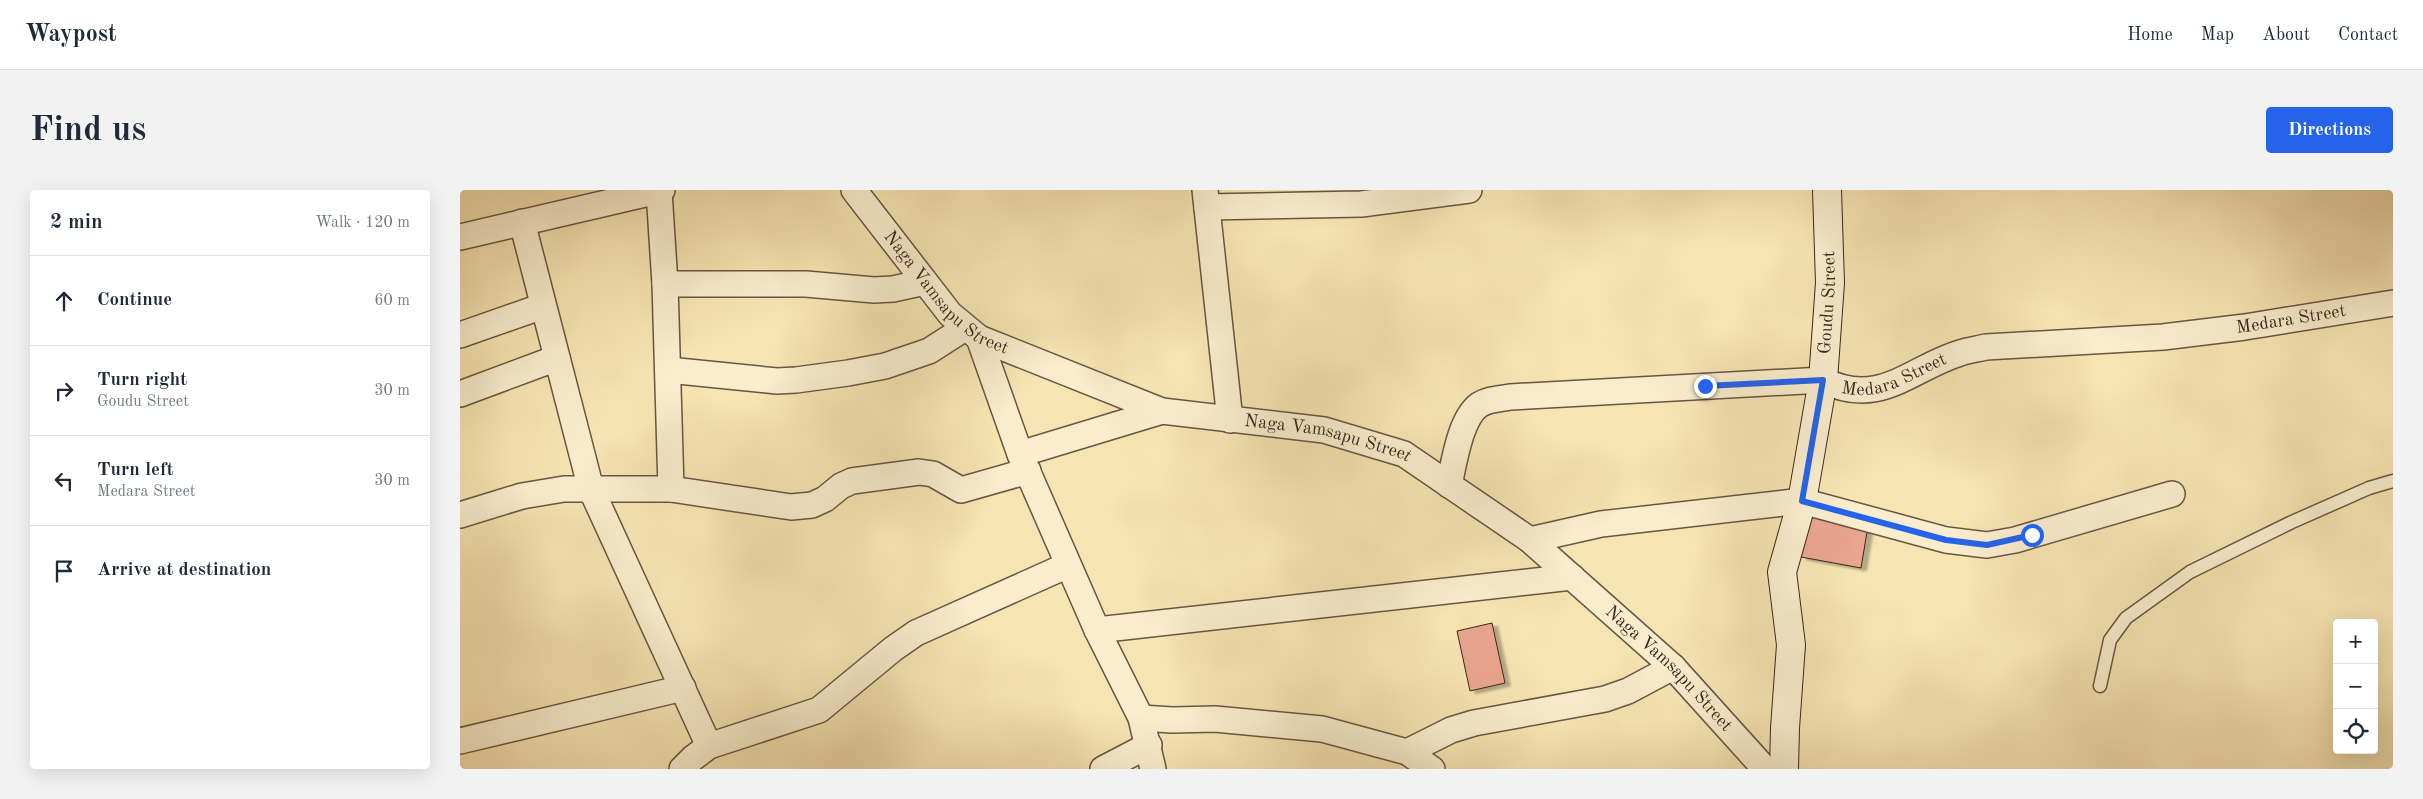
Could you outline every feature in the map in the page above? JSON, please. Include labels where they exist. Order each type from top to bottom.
[{"type":"street","points":[[460,237],[660,190],[666,284],[671,489]]},
{"type":"street","name":"Naga Vamsapu Street","points":[[854,190],[950,314],[972,333],[1162,411],[1324,430],[1404,454],[1530,540],[1673,667],[1765,769]]},
{"type":"street","points":[[1230,420],[1206,199],[1361,204],[1469,190]]},
{"type":"street","name":"Goudu Street","points":[[1784,769],[1791,645],[1782,572],[1802,501],[1823,380],[1830,283],[1827,190]]},
{"type":"street","points":[[522,222],[591,489],[710,746]]},
{"type":"street","points":[[666,284],[806,284],[874,290],[893,289],[925,282]]},
{"type":"street","name":"Medara Street","points":[[1449,485],[1464,428],[1471,413],[1487,401],[1510,397],[1823,380],[1836,387],[1853,390],[1881,388],[1909,378],[1959,353],[1986,348],[2163,337],[2246,327],[2393,303]]},
{"type":"street","points":[[460,335],[543,306]]},
{"type":"street","points":[[668,370],[777,381],[848,373],[885,366],[929,351],[972,333],[1068,565],[1097,630],[1141,718],[1149,745],[1153,769]]},
{"type":"street","points":[[460,394],[557,358]]},
{"type":"street","points":[[460,515],[522,496],[564,489],[671,489],[791,507],[812,505],[825,499],[841,486],[852,481],[919,472],[933,474],[961,490],[1024,462],[1162,411]]},
{"type":"street","points":[[1530,540],[1601,524],[1802,501],[1946,540],[1987,545],[2014,540],[2172,494]]},
{"type":"street","points":[[682,769],[693,758],[710,746],[819,710],[893,649],[916,633],[1068,565]]},
{"type":"street","points":[[1097,630],[1572,577]]},
{"type":"street","points":[[1407,752],[1451,730],[1474,723],[1605,699],[1628,691],[1673,667]]},
{"type":"street","points":[[460,741],[683,688]]},
{"type":"street","points":[[1141,718],[1172,720],[1215,719],[1322,729],[1407,752],[1432,769]]},
{"type":"street","points":[[1103,769],[1149,745]]},
{"type":"lane","points":[[2100,686],[2110,640],[2126,618],[2190,572],[2309,514],[2369,488],[2393,481]]},
{"type":"building","points":[[1809,510],[1869,520],[1861,568],[1801,557]]},
{"type":"building","points":[[1492,623],[1505,683],[1470,691],[1457,631]]},
{"type":"route","points":[[1705,386],[1823,380],[1802,501],[1946,540],[1987,545],[2032,535]]}]
